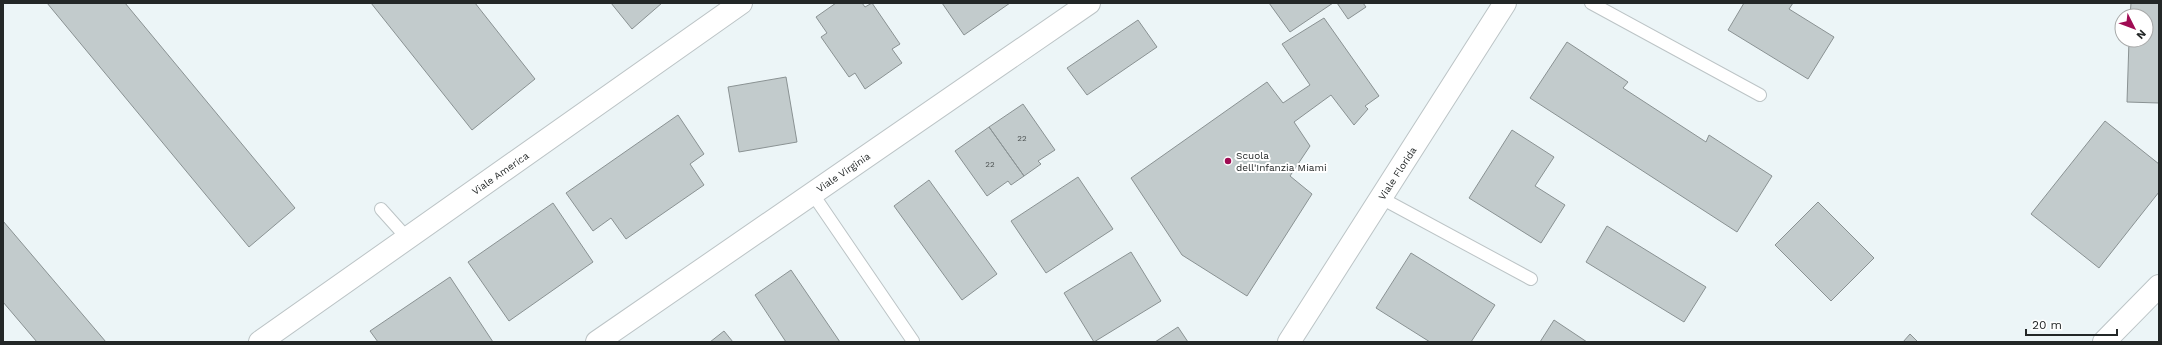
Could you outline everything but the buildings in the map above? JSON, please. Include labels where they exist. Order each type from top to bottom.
[{"type":"street","name":"Viale America","points":[[260,342],[741,3]]},
{"type":"street","name":"Viale Virginia","points":[[597,342],[1089,3]]},
{"type":"street","points":[[1486,3],[1487,32]]},
{"type":"street","name":"Viale Florida","points":[[1289,342],[1505,3]]},
{"type":"street","points":[[2104,342],[2159,286]]},
{"type":"lane","points":[[1591,3],[1760,95]]},
{"type":"lane","points":[[812,193],[913,341]]},
{"type":"lane","points":[[1381,198],[1531,279]]},
{"type":"lane","points":[[381,209],[407,238]]},
{"type":"place","name":"Scuola dell'Infanzia Miami","points":[[1228,161]]}]
